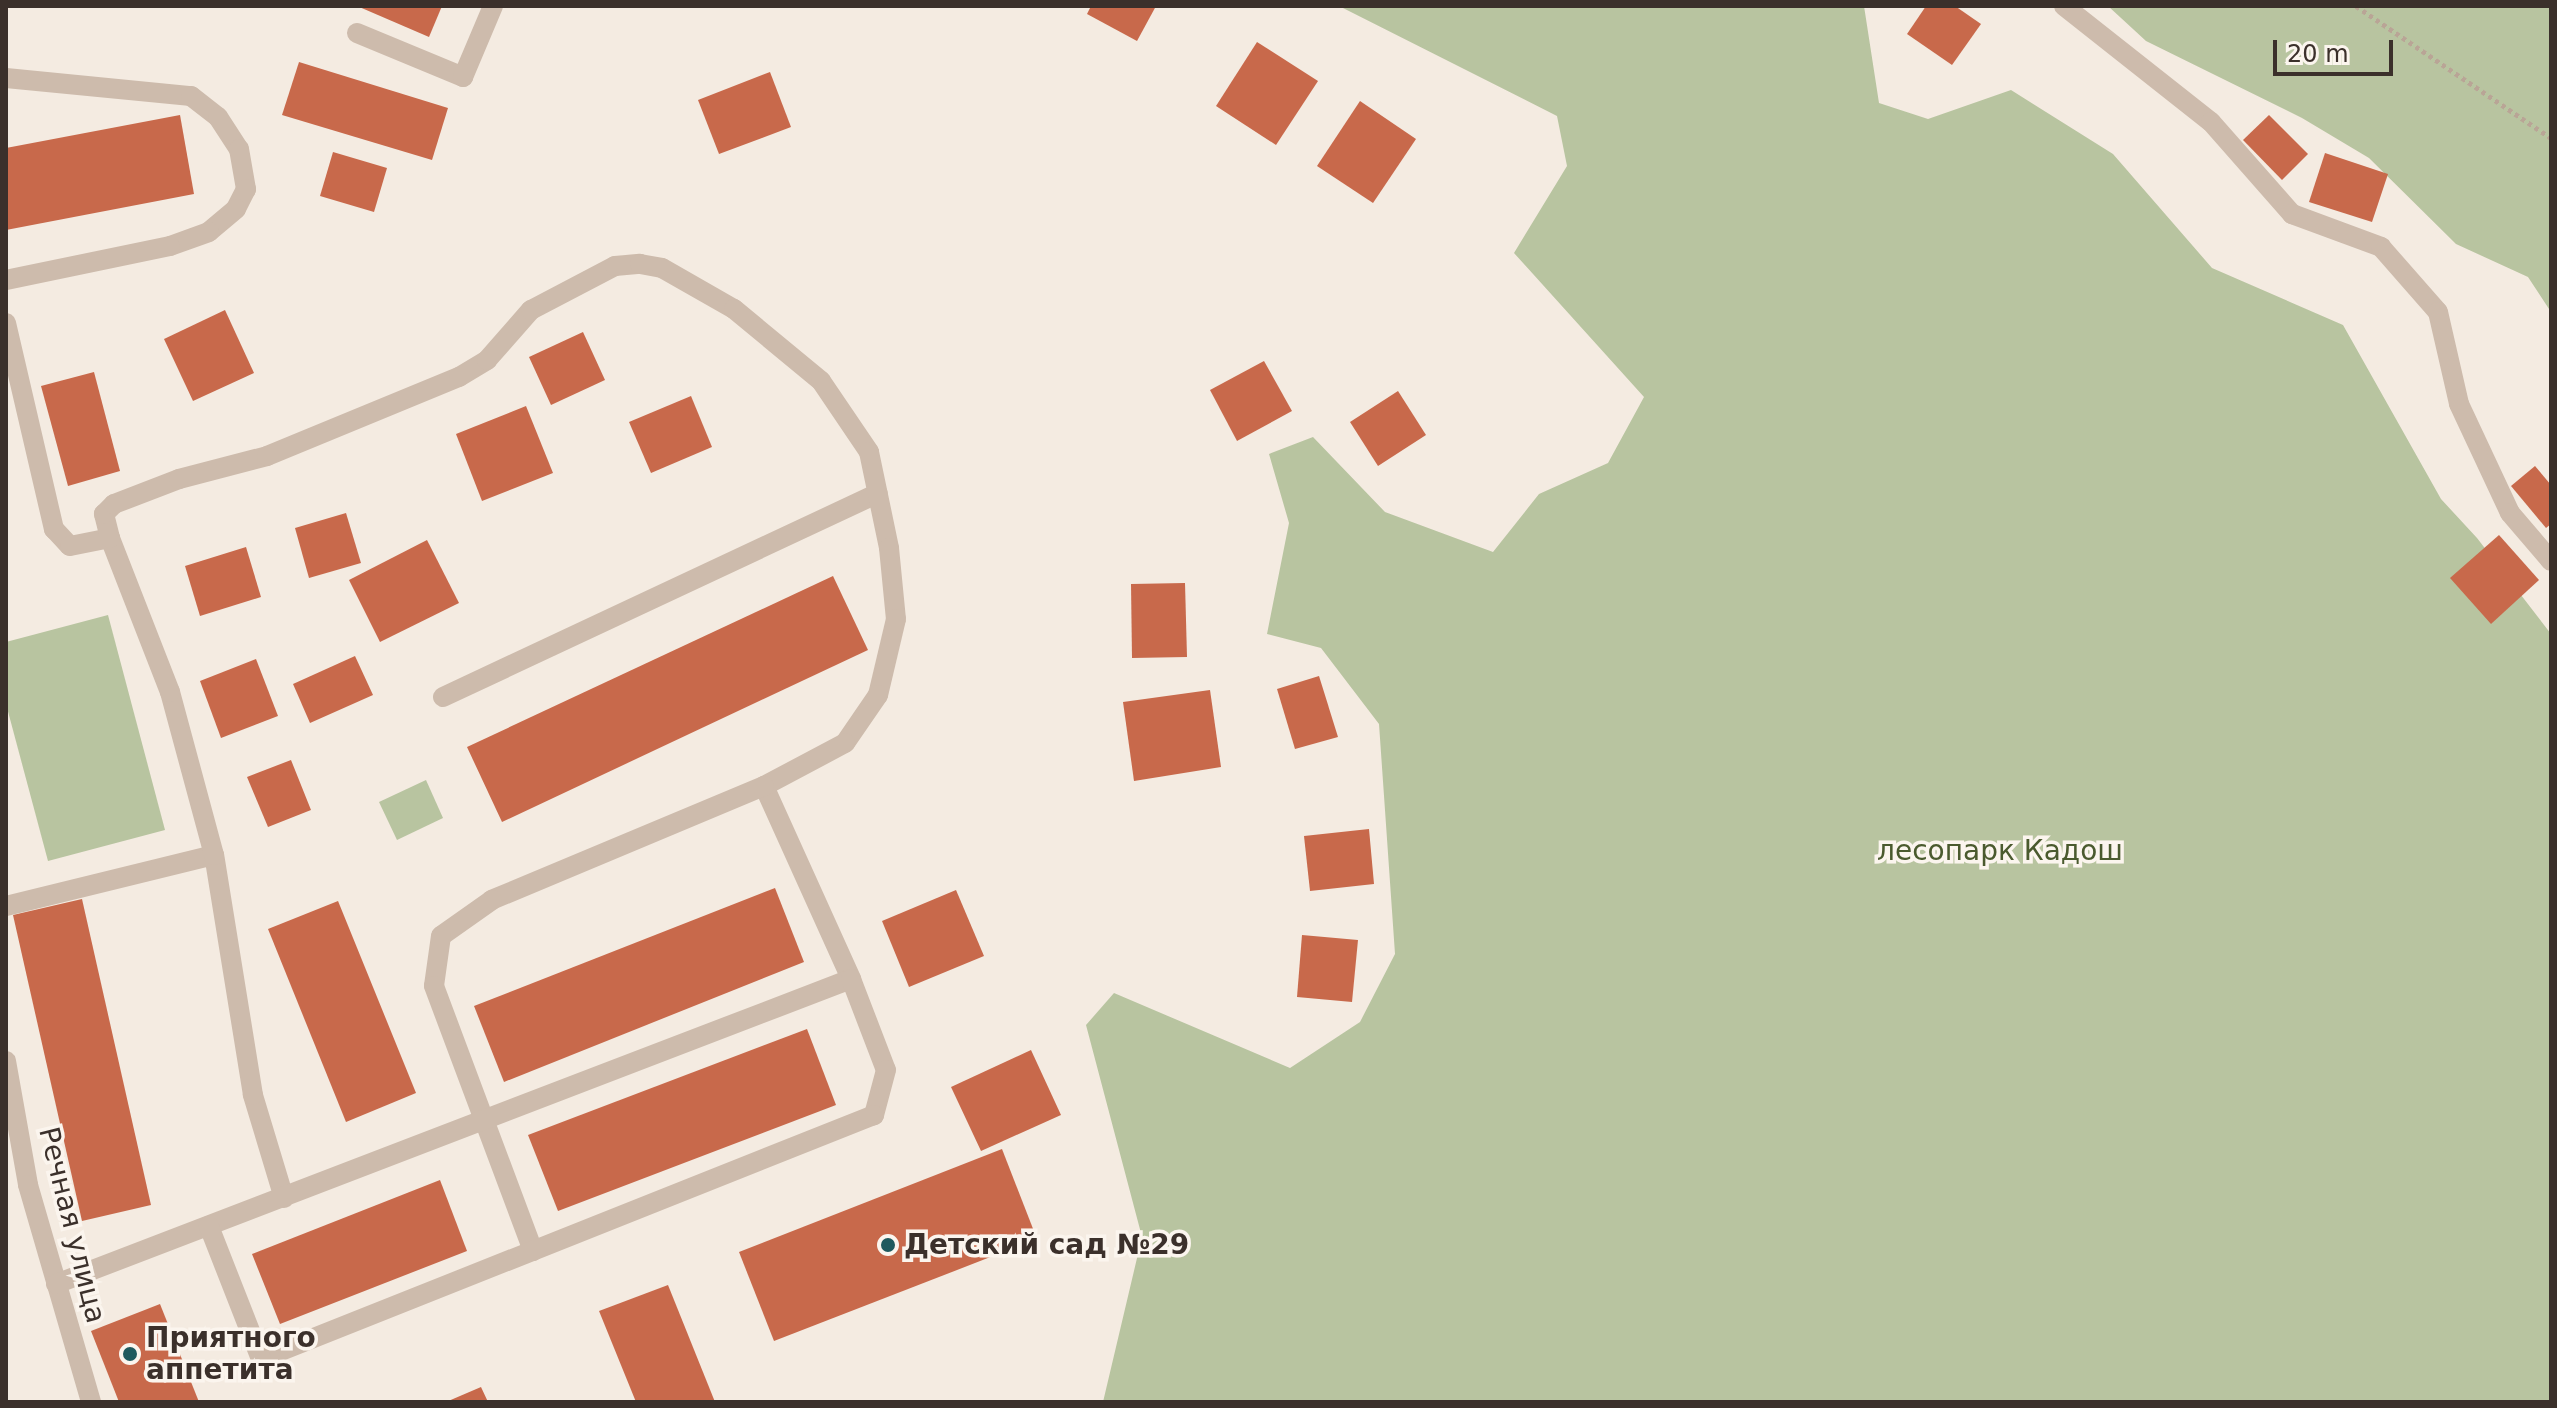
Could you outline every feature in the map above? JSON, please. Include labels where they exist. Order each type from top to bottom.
[{"type":"street","points":[[357,33],[463,77],[493,6]]},
{"type":"street","points":[[2064,6],[2211,122],[2292,214],[2381,247],[2438,312],[2459,404],[2510,513],[2551,561]]},
{"type":"street","points":[[6,78],[191,96],[218,117],[239,149],[246,189],[236,209],[209,232],[170,246],[6,280]]},
{"type":"street","points":[[284,1198],[253,1095],[214,855],[170,692],[110,538],[104,514],[114,504],[179,479],[267,456],[459,377],[487,360],[531,310],[615,266],[640,264],[662,268],[734,309],[821,381],[869,452],[889,548],[896,619],[878,695],[845,743],[764,786],[492,900],[441,936],[434,986],[533,1251]]},
{"type":"street","points":[[6,323],[54,529],[70,546],[110,538]]},
{"type":"street","points":[[443,697],[878,493]]},
{"type":"street","points":[[209,1226],[261,1359],[874,1115],[886,1070],[851,979],[764,786]]},
{"type":"street","points":[[6,906],[214,855]]},
{"type":"street","points":[[56,1284],[851,979]]},
{"type":"street","name":"Речная улица","points":[[6,1061],[28,1185],[91,1402]]},
{"type":"path","points":[[2356,6],[2551,138]]},
{"type":"green space","name":"лесопарк Кадош","points":[[1339,6],[1864,6],[1879,103],[1928,119],[2011,90],[2113,154],[2212,268],[2343,325],[2441,499],[2477,538],[2551,634],[2551,1402],[1103,1402],[1142,1237],[1086,1025],[1114,993],[1290,1068],[1360,1022],[1395,954],[1379,724],[1321,648],[1267,634],[1289,523],[1269,454],[1313,437],[1385,512],[1493,552],[1539,494],[1608,463],[1644,397],[1514,253],[1567,166],[1557,116]]},
{"type":"green space","points":[[2108,6],[2551,6],[2551,312],[2528,277],[2456,244],[2369,158],[2302,118],[2146,41]]},
{"type":"green space","points":[[108,615],[165,830],[48,861],[6,704],[6,642]]},
{"type":"green space","points":[[426,780],[443,818],[397,840],[379,802]]},
{"type":"building","points":[[357,6],[442,6],[429,37]]},
{"type":"building","points":[[1091,6],[1156,6],[1137,41],[1087,14]]},
{"type":"building","points":[[1926,6],[1955,6],[1981,24],[1952,65],[1907,34]]},
{"type":"building","points":[[1257,42],[1318,81],[1276,145],[1216,106]]},
{"type":"building","points":[[299,62],[448,108],[432,160],[282,115]]},
{"type":"building","points":[[770,72],[791,127],[719,154],[698,100]]},
{"type":"building","points":[[1360,101],[1416,139],[1373,203],[1317,166]]},
{"type":"building","points":[[180,115],[194,194],[6,230],[6,148]]},
{"type":"building","points":[[2269,115],[2308,154],[2282,180],[2243,140]]},
{"type":"building","points":[[333,152],[387,168],[374,212],[320,196]]},
{"type":"building","points":[[2325,153],[2388,174],[2372,222],[2309,202]]},
{"type":"building","points":[[225,310],[254,373],[193,401],[164,339]]},
{"type":"building","points":[[583,332],[605,380],[551,405],[529,357]]},
{"type":"building","points":[[1264,361],[1292,411],[1237,441],[1210,390]]},
{"type":"building","points":[[94,372],[120,471],[68,486],[41,386]]},
{"type":"building","points":[[1398,391],[1426,435],[1378,466],[1350,422]]},
{"type":"building","points":[[691,396],[712,447],[651,473],[629,422]]},
{"type":"building","points":[[526,406],[553,473],[482,501],[456,434]]},
{"type":"building","points":[[2535,466],[2551,485],[2551,524],[2546,528],[2511,486]]},
{"type":"building","points":[[346,513],[361,563],[309,578],[295,528]]},
{"type":"building","points":[[2499,535],[2539,580],[2491,624],[2450,578]]},
{"type":"building","points":[[427,540],[459,603],[380,642],[349,580]]},
{"type":"building","points":[[246,547],[261,597],[200,616],[185,566]]},
{"type":"building","points":[[833,576],[868,650],[502,822],[467,747]]},
{"type":"building","points":[[1185,583],[1187,657],[1132,658],[1131,584]]},
{"type":"building","points":[[355,656],[373,695],[310,723],[293,684]]},
{"type":"building","points":[[256,659],[278,716],[221,738],[200,681]]},
{"type":"building","points":[[1319,676],[1338,737],[1295,749],[1277,689]]},
{"type":"building","points":[[1210,690],[1221,767],[1134,781],[1123,702]]},
{"type":"building","points":[[291,760],[311,810],[268,827],[247,777]]},
{"type":"building","points":[[1369,829],[1374,884],[1310,891],[1304,836]]},
{"type":"building","points":[[775,888],[804,962],[504,1082],[474,1006]]},
{"type":"building","points":[[956,890],[984,956],[909,987],[882,921]]},
{"type":"building","points":[[82,899],[151,1205],[82,1221],[13,915]]},
{"type":"building","points":[[338,901],[416,1093],[346,1122],[268,929]]},
{"type":"building","points":[[1302,935],[1358,940],[1352,1002],[1297,997]]},
{"type":"building","points":[[807,1029],[836,1105],[558,1211],[528,1135]]},
{"type":"building","points":[[1031,1050],[1061,1115],[981,1151],[951,1087]]},
{"type":"building","name":"Детский сад №29","points":[[1002,1149],[1037,1239],[774,1341],[739,1252]]},
{"type":"building","points":[[440,1180],[467,1251],[280,1324],[252,1254]]},
{"type":"building","points":[[668,1285],[715,1402],[636,1402],[599,1311]]},
{"type":"building","points":[[160,1304],[199,1402],[119,1402],[91,1331]]},
{"type":"building","points":[[481,1387],[488,1402],[446,1402]]},
{"type":"place","name":"Детский сад №29","points":[[888,1245]]},
{"type":"place","name":"Приятного аппетита","points":[[130,1354]]}]
